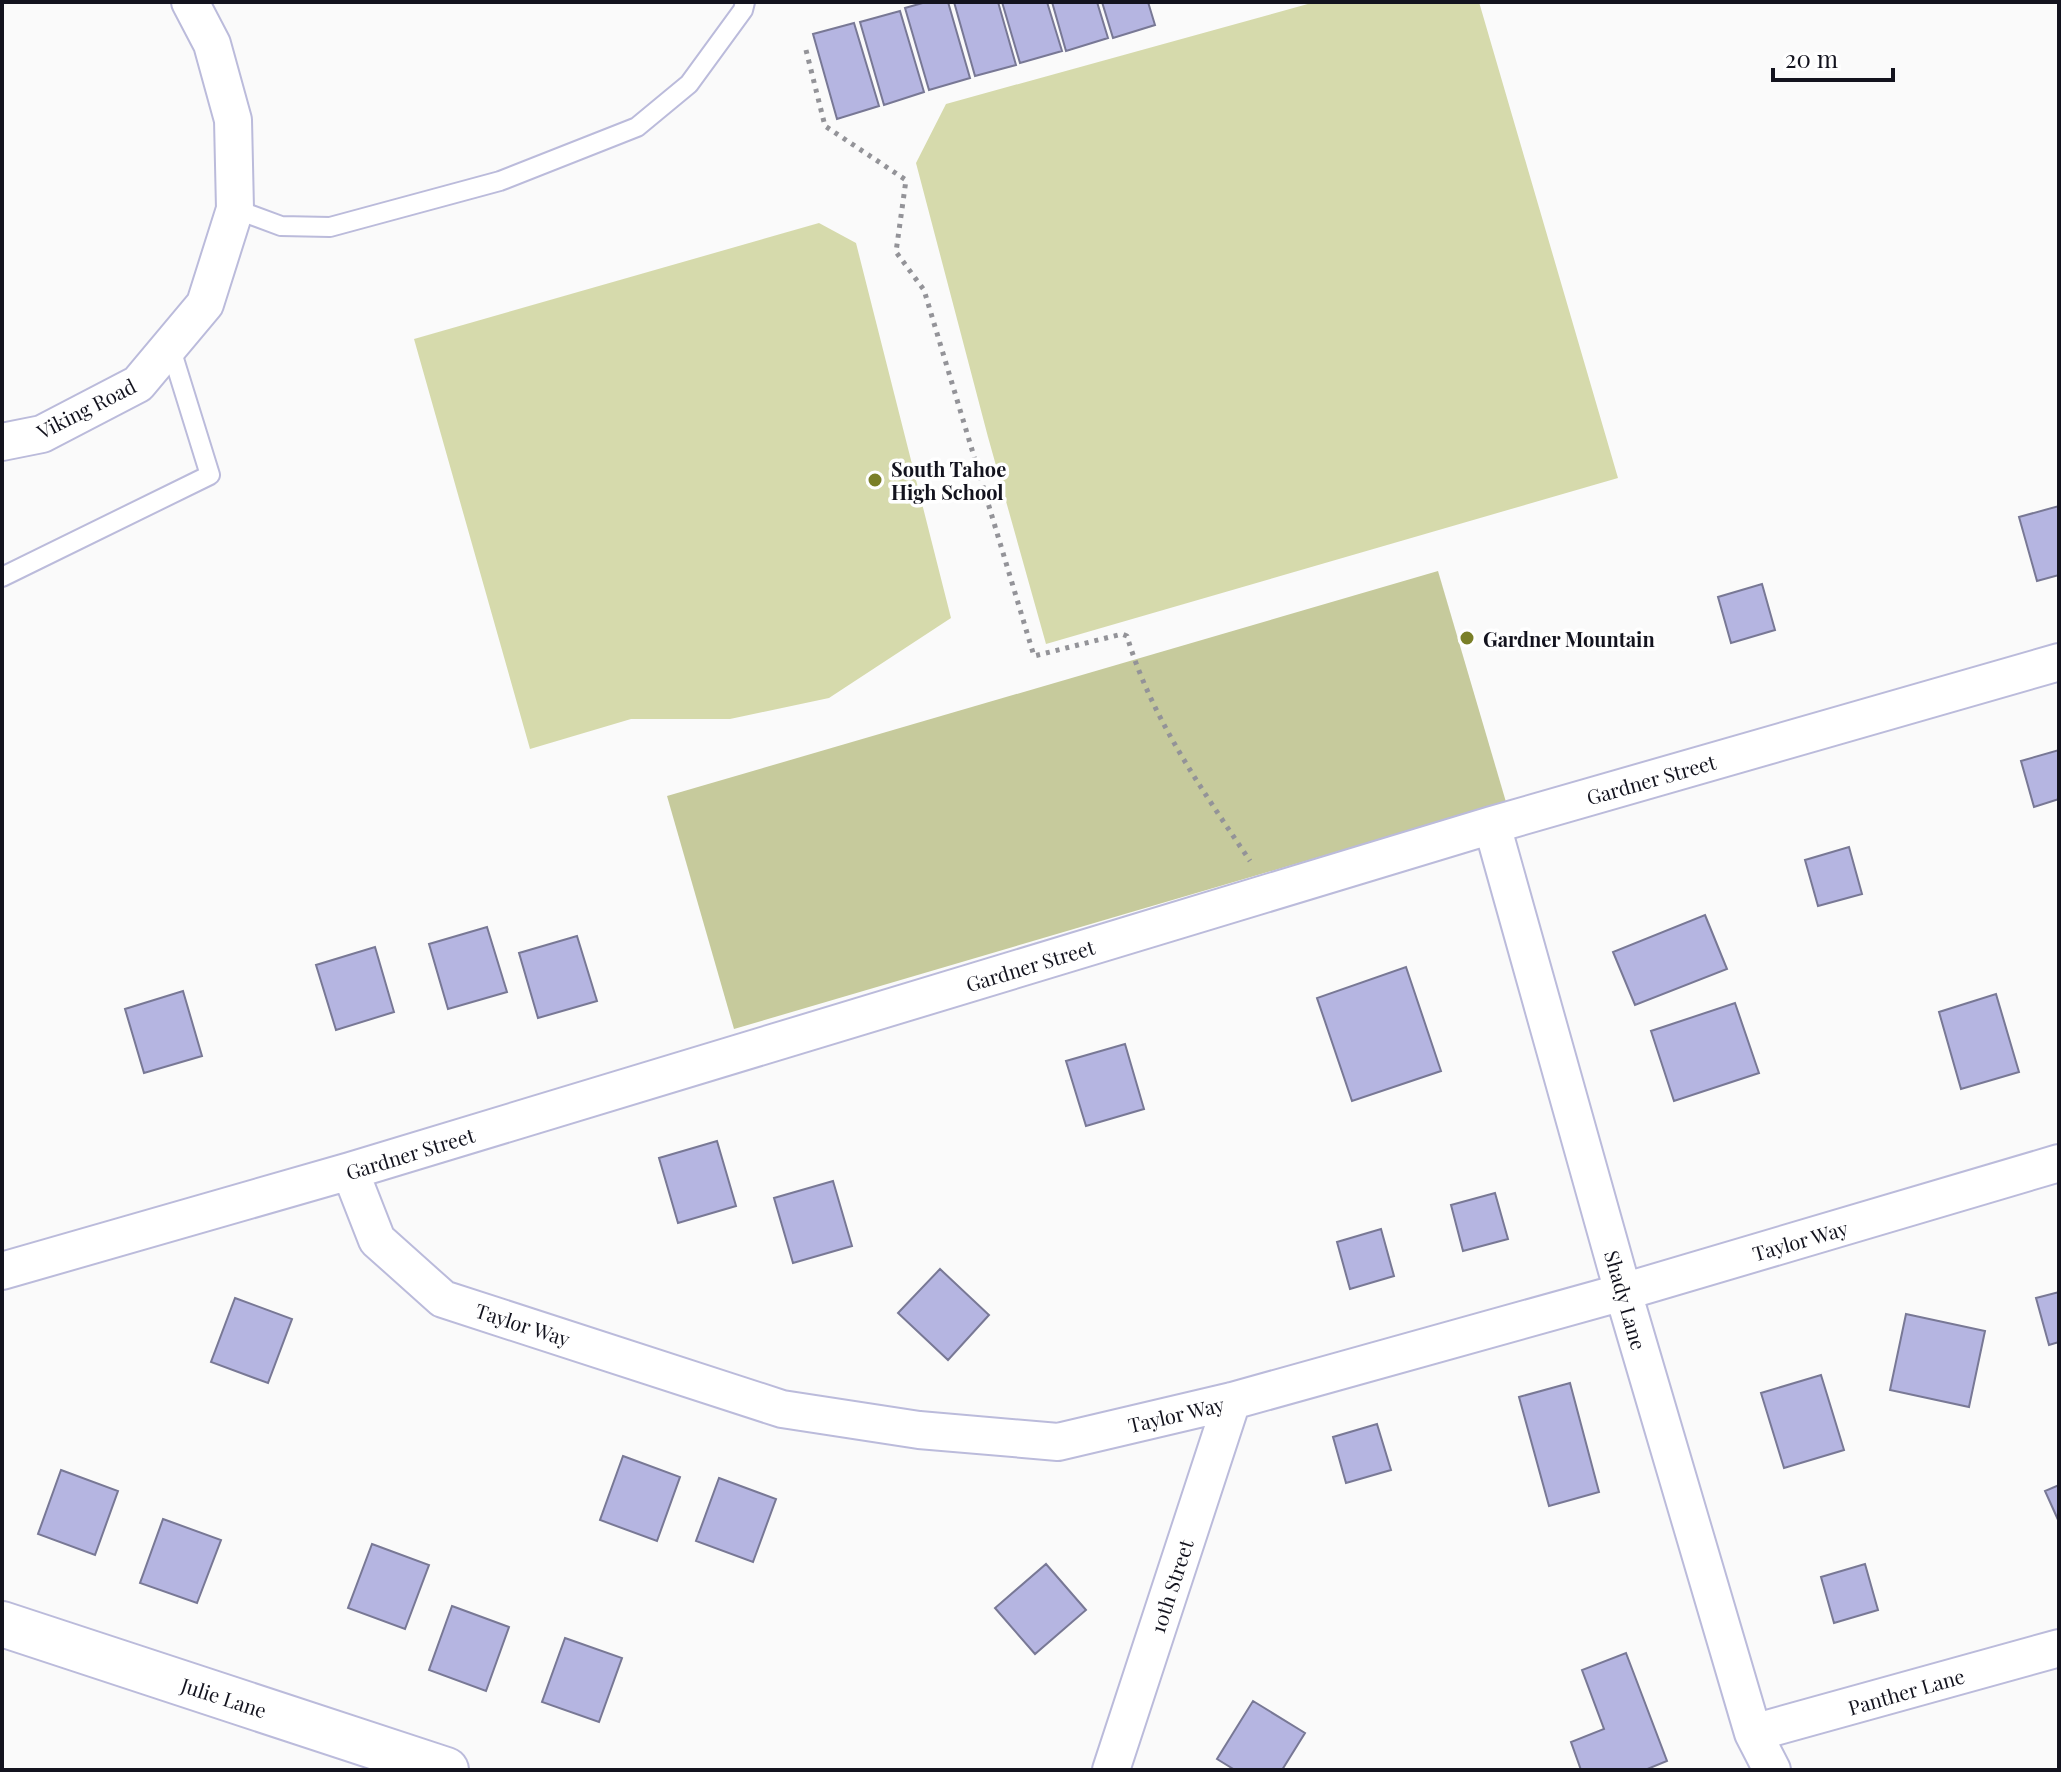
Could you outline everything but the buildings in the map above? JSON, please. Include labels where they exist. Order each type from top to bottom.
[{"type":"street","name":"Viking Road","points":[[2,442],[42,434],[138,384],[205,304],[235,209],[233,120],[212,44],[190,2]]},
{"type":"street","name":"Gardner Street","points":[[2,1271],[350,1171],[1492,825],[2059,662]]},
{"type":"street","name":"Shady Lane","points":[[1492,825],[1623,1292],[1753,1733],[1772,1770]]},
{"type":"street","name":"Taylor Way","points":[[350,1171],[377,1240],[443,1299],[782,1409],[919,1430],[1058,1442],[1232,1401],[1623,1292],[2059,1163]]},
{"type":"street","name":"10th Street","points":[[1111,1770],[1232,1401]]},
{"type":"street","name":"Julie Lane","points":[[2,1624],[446,1770]]},
{"type":"street","name":"Panther Lane","points":[[1753,1733],[2059,1648]]},
{"type":"lane","points":[[235,209],[281,226],[330,227],[500,181],[637,127],[689,84],[743,10],[745,2]]},
{"type":"lane","points":[[2,577],[210,475],[170,346]]},
{"type":"path","points":[[806,50],[825,126],[906,180],[896,252],[924,290],[1034,656],[1122,634],[1127,636],[1137,671],[1190,772],[1270,892]]},
{"type":"green space","points":[[1315,2],[1479,2],[1618,478],[1046,644],[916,163],[946,104]]},
{"type":"green space","points":[[819,223],[856,243],[951,618],[829,698],[730,719],[631,719],[530,749],[414,339]]},
{"type":"green space","points":[[1438,571],[1506,802],[734,1029],[667,796]]},
{"type":"place","name":"South Tahoe High School","points":[[875,480]]},
{"type":"place","name":"Gardner Mountain","points":[[1467,638]]}]
